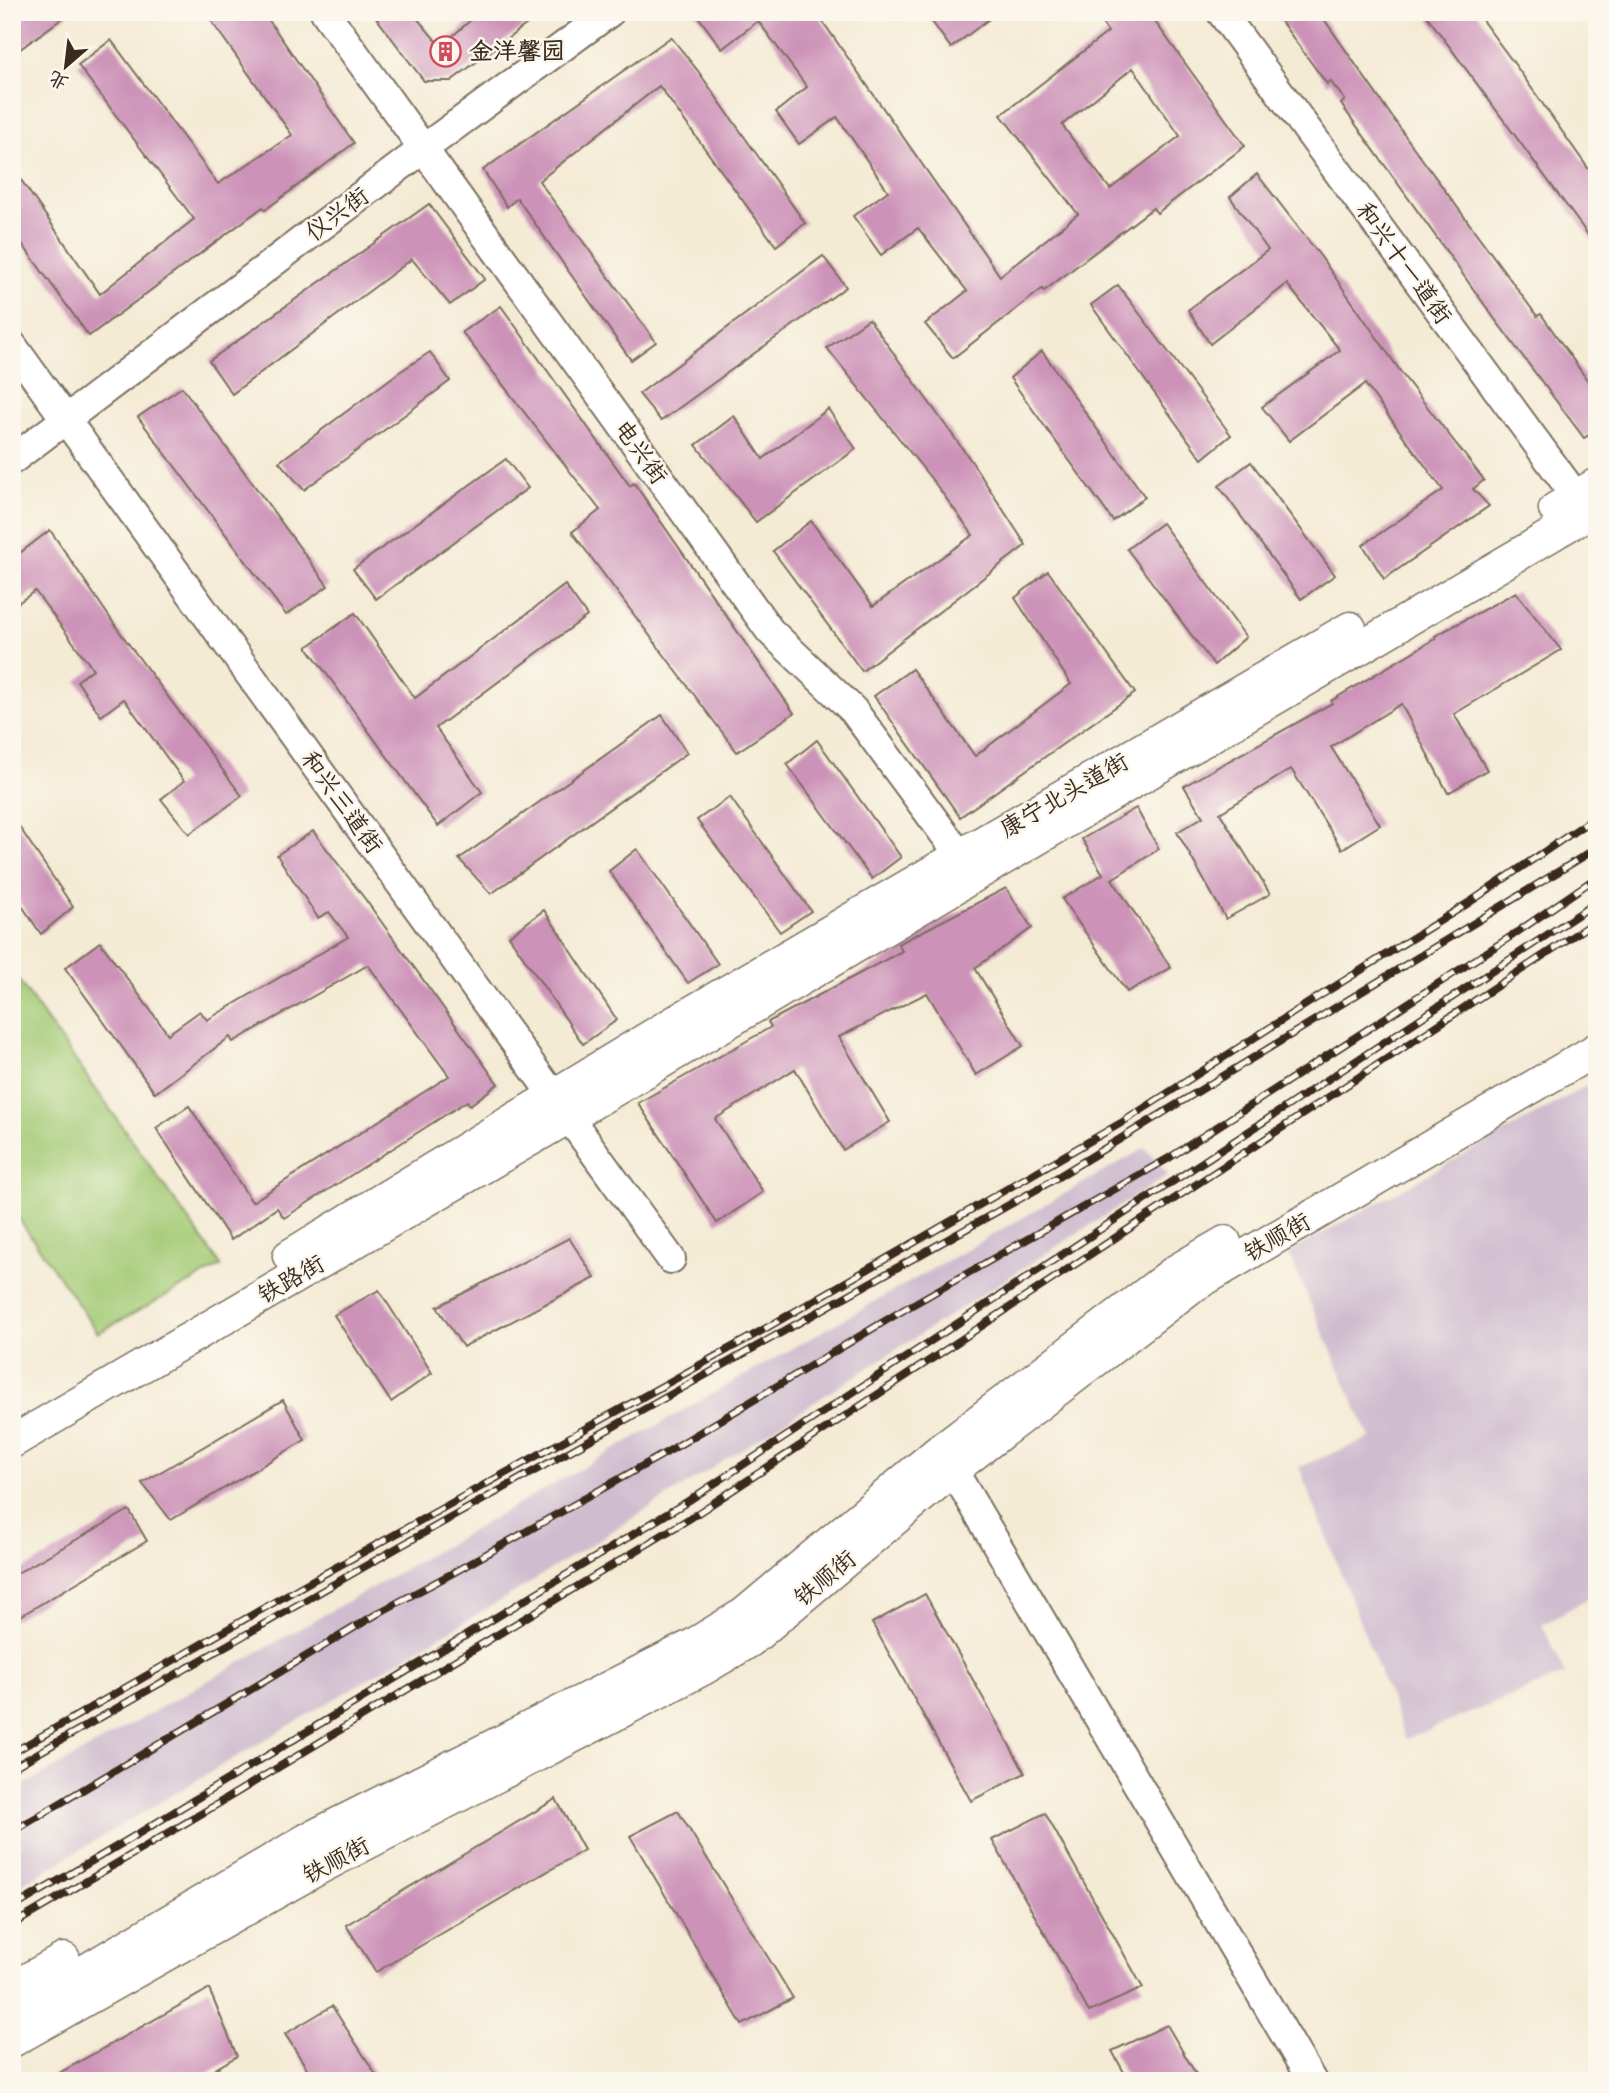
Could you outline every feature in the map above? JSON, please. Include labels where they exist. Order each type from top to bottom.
[{"type":"main road","name":"康宁北头道街","points":[[561,1107],[1589,501]]},
{"type":"main road","name":"铁顺街","points":[[12,2014],[306,1840],[693,1645],[744,1614],[940,1450],[1177,1270],[1597,1029]]},
{"type":"main road","name":"铁顺街","points":[[12,2041],[321,1867],[703,1669],[750,1641],[953,1470],[1190,1288],[1597,1049]]},
{"type":"main road","name":"铁路街","points":[[12,1417],[561,1107]]},
{"type":"main road","name":"铁路街","points":[[12,1441],[561,1107]]},
{"type":"main road","points":[[12,1988],[252,1854],[306,1840]]},
{"type":"main road","points":[[12,2057],[285,1901],[321,1867]]},
{"type":"street","name":"电兴街","points":[[325,12],[770,631],[853,710],[967,866]]},
{"type":"street","name":"仪兴街","points":[[12,460],[423,149],[610,12]]},
{"type":"street","name":"和兴十一道街","points":[[1221,12],[1589,501]]},
{"type":"street","name":"和兴三道街","points":[[12,345],[671,1259]]},
{"type":"street","points":[[953,1470],[1312,2081]]},
{"type":"shaded area","points":[[1597,1080],[1597,1593],[1542,1625],[1566,1674],[1406,1739],[1299,1467],[1370,1438],[1288,1253]]},
{"type":"shaded area","points":[[1145,1148],[1168,1175],[513,1593],[12,1890],[12,1792]]},
{"type":"green space","points":[[12,971],[221,1266],[98,1333],[12,1209]]},
{"type":"building","points":[[12,12],[71,12],[12,55]]},
{"type":"building","points":[[205,12],[263,12],[354,143],[89,336],[12,230],[12,167],[100,294],[194,219],[78,65],[111,40],[218,184],[292,135]]},
{"type":"building","name":"金洋馨园","points":[[372,12],[412,12],[437,42],[449,39],[480,12],[543,12],[451,81],[424,81]]},
{"type":"building","points":[[695,12],[816,12],[1000,276],[1078,214],[1001,115],[1108,32],[1094,12],[1148,12],[1245,146],[1157,213],[1153,208],[953,358],[925,324],[967,291],[918,228],[881,255],[853,216],[888,191],[837,117],[799,144],[776,112],[807,87],[758,21],[722,49]],"holes":[[[1133,68],[1180,136],[1110,189],[1062,125]]]},
{"type":"building","points":[[925,12],[998,12],[951,48]]},
{"type":"building","points":[[1274,12],[1319,12],[1411,144],[1537,316],[1541,314],[1597,394],[1597,431],[1584,438],[1494,318],[1341,104],[1345,100],[1330,81],[1327,84]]},
{"type":"building","points":[[1424,12],[1476,12],[1516,66],[1597,181],[1597,247]]},
{"type":"building","points":[[671,37],[805,223],[776,246],[659,86],[539,181],[656,342],[631,360],[517,198],[507,207],[483,170]]},
{"type":"building","points":[[1257,174],[1321,257],[1405,378],[1484,480],[1473,489],[1489,506],[1384,579],[1363,545],[1443,490],[1365,384],[1289,441],[1262,407],[1340,350],[1287,284],[1210,344],[1188,310],[1268,250],[1230,197]]},
{"type":"building","points":[[429,204],[485,279],[450,305],[412,259],[232,394],[209,361]]},
{"type":"building","points":[[823,256],[846,287],[661,421],[639,394]]},
{"type":"building","points":[[1118,285],[1231,435],[1202,459],[1091,305]]},
{"type":"building","points":[[501,306],[630,486],[634,483],[794,713],[737,752],[572,532],[600,510],[462,332]]},
{"type":"building","points":[[869,319],[972,462],[1026,545],[862,671],[773,551],[811,521],[873,606],[973,535],[827,348]]},
{"type":"building","points":[[1042,351],[1145,497],[1113,521],[1010,378]]},
{"type":"building","points":[[430,352],[450,381],[304,490],[279,462]]},
{"type":"building","points":[[182,387],[328,586],[286,615],[138,417]]},
{"type":"building","points":[[828,409],[856,449],[756,522],[696,445],[734,416],[763,459]]},
{"type":"building","points":[[506,459],[528,488],[376,599],[353,569]]},
{"type":"building","points":[[1251,462],[1335,575],[1301,599],[1219,486]]},
{"type":"building","points":[[1162,523],[1246,637],[1214,665],[1127,549]]},
{"type":"building","points":[[50,530],[119,631],[242,796],[189,834],[161,799],[184,781],[124,699],[101,716],[77,681],[93,669],[35,591],[12,607],[12,559]]},
{"type":"building","points":[[1048,571],[1135,693],[960,817],[874,696],[912,669],[975,756],[1071,684],[1015,598]]},
{"type":"building","points":[[565,585],[587,616],[436,728],[482,792],[438,826],[307,647],[355,613],[415,698]]},
{"type":"building","points":[[1516,592],[1561,650],[1454,714],[1487,770],[1448,793],[1401,704],[1331,747],[1380,825],[1342,849],[1291,769],[1220,813],[1270,894],[1226,919],[1177,832],[1203,817],[1184,786],[1332,703],[1331,701],[1436,638],[1435,636]]},
{"type":"building","points":[[662,715],[687,753],[491,894],[459,859]]},
{"type":"building","points":[[817,740],[901,857],[872,879],[787,764]]},
{"type":"building","points":[[730,797],[811,911],[780,932],[697,820]]},
{"type":"building","points":[[1136,808],[1159,849],[1112,879],[1171,968],[1127,992],[1062,899],[1103,874],[1082,839]]},
{"type":"building","points":[[12,816],[73,907],[41,934],[12,891]]},
{"type":"building","points":[[313,831],[498,1084],[470,1105],[467,1101],[284,1218],[277,1208],[231,1240],[156,1128],[189,1106],[252,1202],[449,1076],[368,965],[233,1042],[230,1037],[155,1093],[65,968],[100,942],[168,1034],[200,1011],[207,1020],[348,937],[329,912],[318,918],[277,855]]},
{"type":"building","points":[[637,849],[718,964],[688,983],[609,871]]},
{"type":"building","points":[[1006,888],[1032,928],[975,968],[1023,1046],[976,1075],[927,993],[839,1037],[890,1122],[843,1150],[795,1069],[715,1119],[763,1192],[717,1223],[638,1103],[771,1027],[768,1022],[902,951],[898,944]]},
{"type":"building","points":[[544,910],[617,1020],[583,1044],[509,936]]},
{"type":"building","points":[[569,1238],[595,1278],[463,1347],[437,1307]]},
{"type":"building","points":[[379,1290],[432,1373],[391,1402],[334,1315]]},
{"type":"building","points":[[283,1400],[305,1440],[171,1520],[142,1483]]},
{"type":"building","points":[[129,1510],[147,1541],[12,1621],[12,1576]]},
{"type":"building","points":[[925,1594],[1025,1773],[971,1801],[872,1623]]},
{"type":"building","points":[[556,1799],[584,1850],[376,1972],[346,1925]]},
{"type":"building","points":[[678,1811],[793,1998],[742,2025],[630,1836]]},
{"type":"building","points":[[1045,1813],[1143,1988],[1089,2012],[992,1840]]},
{"type":"building","points":[[209,1989],[237,2056],[195,2081],[45,2081]]},
{"type":"building","points":[[332,2006],[380,2081],[315,2081],[285,2034]]},
{"type":"building","points":[[1167,2025],[1200,2081],[1129,2081],[1112,2051]]},
{"type":"railway","points":[[12,1753],[304,1585],[754,1335],[1121,1123],[1470,902],[1597,816]]},
{"type":"railway","points":[[12,1768],[404,1544],[1048,1183],[1597,848]]},
{"type":"railway","points":[[12,1832],[382,1611],[669,1451],[905,1309],[1169,1158],[1510,937],[1597,877]]},
{"type":"railway","points":[[12,1908],[685,1503],[1597,902]]},
{"type":"railway","points":[[12,1925],[692,1517],[1597,920]]},
{"type":"place","name":"金洋馨园","points":[[446,51]]}]
